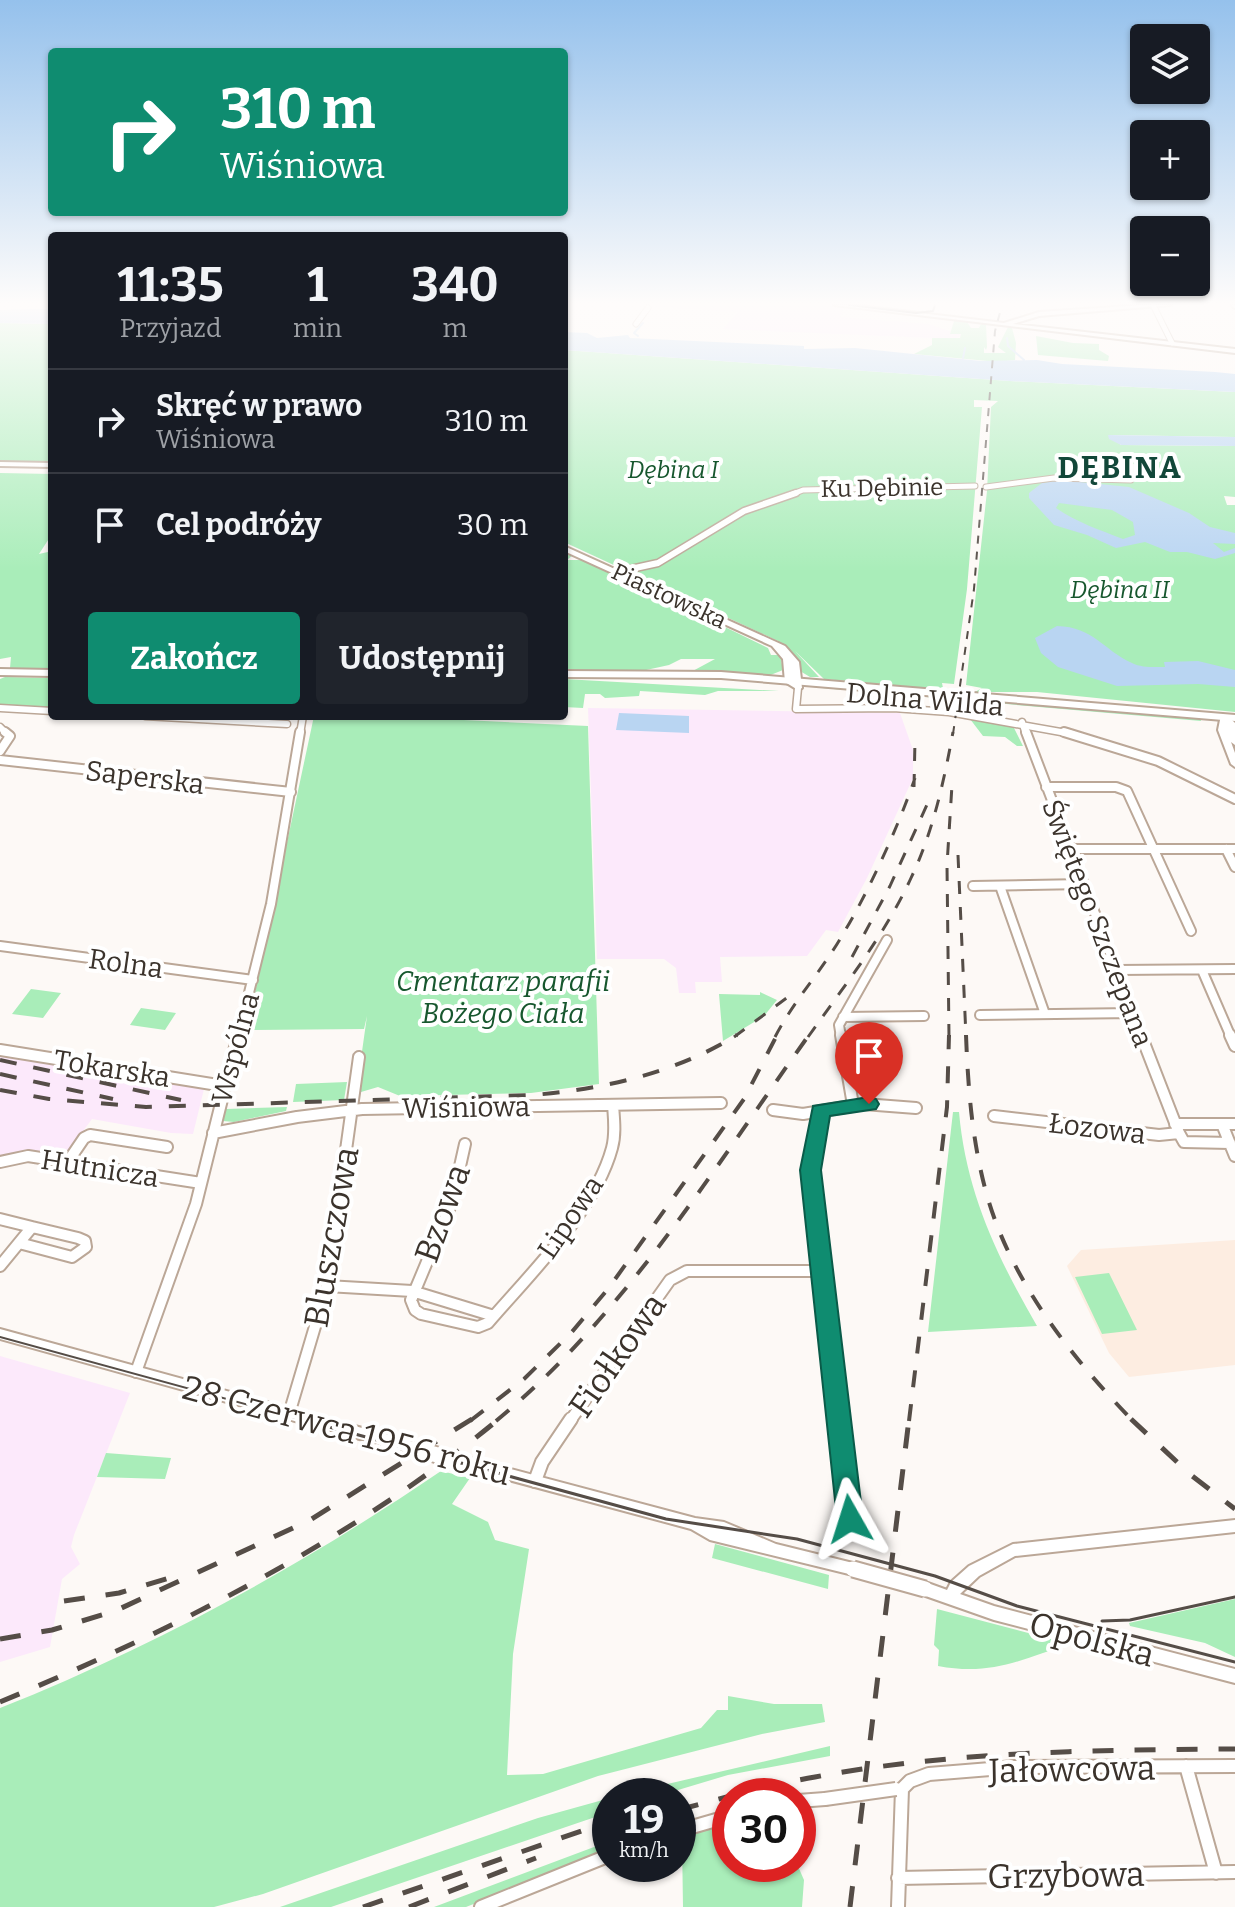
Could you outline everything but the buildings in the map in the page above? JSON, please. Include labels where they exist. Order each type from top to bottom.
[{"type":"main road","points":[[0,672],[48,673]]},
{"type":"main road","name":"Dolna Wilda","points":[[568,674],[798,684],[1229,722]]},
{"type":"main road","name":"Dolna Wilda","points":[[615,675],[712,674],[788,680],[798,684]]},
{"type":"street","points":[[0,464],[48,465]]},
{"type":"street","points":[[986,487],[1054,478],[1131,480]]},
{"type":"street","name":"Ku Dębinie","points":[[617,572],[658,563],[744,511],[803,490],[975,486]]},
{"type":"street","name":"Piastowska","points":[[568,550],[775,645],[794,659],[798,684]]},
{"type":"street","points":[[775,645],[787,659],[788,680]]},
{"type":"street","points":[[798,684],[796,709],[925,710],[1022,722],[1101,741],[1235,799]]},
{"type":"street","points":[[0,708],[48,711]]},
{"type":"street","points":[[216,720],[287,724]]},
{"type":"street","name":"Wspólna","points":[[136,1372],[188,1230],[253,980],[275,881],[302,720]]},
{"type":"street","name":"Świętego Szczepana","points":[[1022,722],[1177,1129]]},
{"type":"street","points":[[1229,722],[1235,742]]},
{"type":"street","points":[[1229,722],[1235,764]]},
{"type":"street","points":[[0,727],[9,733],[10,738],[0,751]]},
{"type":"street","name":"Saperska","points":[[0,760],[291,792]]},
{"type":"street","points":[[1046,787],[1125,790],[1191,931]]},
{"type":"street","points":[[1070,849],[1230,849],[1235,867]]},
{"type":"street","points":[[973,886],[1084,884]]},
{"type":"street","points":[[1000,886],[1045,1014]]},
{"type":"street","points":[[853,1105],[838,1029],[887,940]]},
{"type":"street","name":"Rolna","points":[[2,949],[253,980]]},
{"type":"street","points":[[1118,970],[1235,969]]},
{"type":"street","points":[[1202,970],[1235,1046]]},
{"type":"street","points":[[980,1015],[1134,1013]]},
{"type":"street","points":[[843,1017],[924,1016]]},
{"type":"street","name":"Tokarska","points":[[0,1050],[224,1086]]},
{"type":"street","name":"Bluszczowa","points":[[289,1414],[327,1286],[359,1057]]},
{"type":"street","name":"Wiśniowa","points":[[213,1133],[351,1110],[721,1103]]},
{"type":"street","name":"Lipowa","points":[[494,1316],[545,1257],[584,1202],[610,1154],[614,1133],[613,1105]]},
{"type":"street","points":[[773,1110],[803,1114],[853,1105],[916,1108]]},
{"type":"street","points":[[821,1111],[811,1170],[850,1519]]},
{"type":"street","name":"Łozowa","points":[[994,1116],[1159,1135],[1177,1129],[1235,1124]]},
{"type":"street","points":[[1222,1124],[1235,1156]]},
{"type":"street","points":[[1177,1129],[1184,1142],[1230,1143]]},
{"type":"street","points":[[67,1163],[84,1138],[90,1135],[167,1147]]},
{"type":"street","name":"Bzowa","points":[[327,1286],[412,1291],[444,1224],[465,1144]]},
{"type":"street","name":"Hutnicza","points":[[0,1162],[28,1156],[201,1183]]},
{"type":"street","points":[[0,1219],[78,1238],[85,1241],[86,1247],[72,1257],[19,1243]]},
{"type":"street","points":[[0,1266],[32,1227]]},
{"type":"street","name":"Fiołkowa","points":[[535,1481],[542,1462],[599,1377],[670,1280],[687,1271],[822,1271]]},
{"type":"street","points":[[412,1291],[494,1316],[478,1327],[421,1314],[411,1305],[412,1291]]},
{"type":"street","name":"28 Czerwca 1956 roku","points":[[0,1334],[695,1524],[710,1534],[853,1569],[950,1598]]},
{"type":"street","points":[[950,1598],[956,1587],[974,1571],[1013,1550],[1235,1526]]},
{"type":"street","name":"Opolska","points":[[950,1598],[994,1613],[1235,1676]]},
{"type":"street","points":[[1186,1766],[1216,1873]]},
{"type":"street","name":"Jałowcowa","points":[[816,1800],[903,1786],[929,1774],[1015,1767],[1235,1766]]},
{"type":"street","points":[[898,1907],[903,1786]]},
{"type":"street","points":[[481,1907],[592,1862]]},
{"type":"street","name":"Grzybowa","points":[[898,1878],[1235,1872]]},
{"type":"shaded area","points":[[588,708],[900,713],[913,750],[913,778],[867,878],[838,932],[826,930],[807,956],[720,957],[722,982],[695,982],[696,993],[679,993],[676,968],[664,959],[597,959]]},
{"type":"shaded area","points":[[0,1056],[204,1089],[193,1134],[92,1119],[63,1158],[0,1159]]},
{"type":"shaded area","points":[[1235,1240],[1235,1365],[1129,1377],[1109,1353],[1067,1266],[1081,1250]]},
{"type":"shaded area","points":[[0,1356],[130,1393],[74,1535],[71,1547],[80,1564],[62,1579],[50,1647],[0,1662]]},
{"type":"green space","points":[[0,394],[48,394],[48,463],[0,462]]},
{"type":"green space","points":[[568,394],[1235,394],[1235,437],[1109,435],[1121,445],[1235,446],[1235,497],[1224,496],[1227,505],[1235,505],[1235,712],[1037,692],[975,692],[982,688],[966,685],[987,491],[991,407],[998,401],[974,400],[974,407],[982,407],[967,589],[954,684],[942,683],[943,688],[949,690],[824,679],[795,651],[819,677],[810,677],[800,671],[796,658],[778,641],[568,544]],"holes":[[[1108,453],[1138,466],[1137,472],[1130,477],[1113,479],[1087,458]]]},
{"type":"green space","points":[[0,473],[48,474],[48,540],[39,554],[48,552],[48,668],[10,668],[11,657],[0,659]]},
{"type":"green space","points":[[568,560],[587,560],[768,648],[771,655],[780,655],[783,670],[768,676],[689,673],[715,659],[681,659],[637,672],[568,670]]},
{"type":"green space","points":[[48,678],[48,710],[0,706],[0,679]]},
{"type":"green space","points":[[568,679],[779,691],[718,691],[705,695],[640,691],[639,696],[605,698],[600,694],[585,694],[583,708],[568,707]]},
{"type":"green space","points":[[814,685],[1200,717],[1201,721],[822,688]]},
{"type":"green space","points":[[970,719],[1003,721],[1013,726],[1023,746],[1017,746],[1005,737],[983,736]]},
{"type":"green space","name":"Cmentarz parafii Bożego Ciała","points":[[313,720],[464,720],[588,726],[599,1084],[531,1093],[400,1096],[378,1087],[361,1092],[357,1087],[367,1016],[364,1029],[247,1030]]},
{"type":"green space","points":[[31,989],[61,993],[43,1018],[12,1014]]},
{"type":"green space","points":[[760,992],[777,1000],[764,1016],[723,1041],[719,994],[760,995]]},
{"type":"green space","points":[[141,1008],[176,1013],[165,1030],[130,1025]]},
{"type":"green space","points":[[347,1082],[344,1100],[293,1102],[296,1084]]},
{"type":"green space","points":[[287,1107],[286,1111],[234,1122],[223,1121],[226,1109]]},
{"type":"green space","points":[[953,1112],[959,1112],[969,1169],[986,1223],[1009,1275],[1037,1326],[928,1332]]},
{"type":"green space","points":[[1109,1273],[1137,1330],[1102,1334],[1075,1277]]},
{"type":"green space","points":[[106,1453],[171,1458],[165,1479],[97,1477]]},
{"type":"green space","points":[[441,1471],[470,1478],[452,1504],[488,1522],[495,1540],[529,1549],[513,1654],[507,1775],[543,1774],[701,1728],[717,1710],[728,1710],[728,1696],[774,1704],[822,1704],[825,1722],[762,1734],[598,1776],[263,1894],[214,1907],[0,1907],[0,1708],[172,1631],[282,1571]]},
{"type":"green space","points":[[715,1544],[829,1575],[828,1589],[712,1558]]},
{"type":"green space","points":[[1235,1599],[1235,1657],[1205,1643],[1130,1626],[1129,1623]]},
{"type":"green space","points":[[937,1609],[1070,1644],[990,1668],[938,1666],[939,1650],[934,1645]]},
{"type":"green space","points":[[830,1746],[830,1756],[712,1778],[696,1785],[696,1778],[693,1778]]},
{"type":"green space","points":[[592,1803],[592,1818],[331,1907],[280,1907],[538,1818]]},
{"type":"green space","points":[[712,1829],[712,1882],[804,1882],[802,1907],[683,1907],[683,1882],[696,1882],[696,1833]]},
{"type":"green space","points":[[592,1848],[592,1857],[466,1907],[434,1907]]},
{"type":"water","points":[[1108,435],[1235,437],[1235,446],[1121,445],[1109,439]]},
{"type":"water","points":[[1061,480],[1129,487],[1189,513],[1210,527],[1235,533],[1235,544],[1213,543],[1224,552],[1235,548],[1235,553],[1215,559],[1187,552],[1170,552],[1145,542],[1116,548],[1054,525],[1029,498],[1029,493],[1042,483]],"holes":[[[1059,503],[1112,510],[1133,522],[1135,535],[1123,539],[1080,522],[1056,508]]]},
{"type":"water","points":[[1057,626],[1080,630],[1122,658],[1140,666],[1165,667],[1164,662],[1198,661],[1235,670],[1235,687],[1198,684],[1117,686],[1058,667],[1041,653],[1035,638]]},
{"type":"water","points":[[619,713],[689,716],[689,733],[616,730]]},
{"type":"tram line","points":[[0,1337],[307,1421]]},
{"type":"tram line","points":[[300,1419],[666,1519],[797,1539],[935,1576],[1017,1606],[1235,1662]]},
{"type":"tram line","points":[[1102,1621],[1130,1620],[1235,1597]]},
{"type":"railway","points":[[953,734],[974,589],[990,394]]},
{"type":"railway","points":[[808,1037],[876,940],[911,878],[937,806],[953,732]]},
{"type":"railway","points":[[914,780],[915,740]]},
{"type":"railway","points":[[775,1037],[853,917],[883,858],[914,780]]},
{"type":"railway","points":[[914,780],[914,787]]},
{"type":"railway","points":[[949,1036],[947,865],[952,785]]},
{"type":"railway","points":[[852,957],[890,886],[931,796]]},
{"type":"railway","points":[[958,855],[966,1037]]},
{"type":"railway","points":[[736,1036],[792,994]]},
{"type":"railway","points":[[470,1421],[524,1379],[571,1333],[608,1289],[744,1099],[777,1035]]},
{"type":"railway","points":[[496,1421],[543,1379],[626,1288],[702,1188],[809,1035]]},
{"type":"railway","points":[[966,1035],[974,1133],[981,1172],[1010,1256],[1045,1316],[1087,1371],[1132,1420]]},
{"type":"railway","points":[[0,1090],[49,1099],[146,1107],[533,1095],[639,1077],[689,1060],[736,1036]]},
{"type":"railway","points":[[909,1421],[947,1107],[949,1036]]},
{"type":"railway","points":[[0,1060],[181,1100]]},
{"type":"railway","points":[[0,1074],[113,1099]]},
{"type":"railway","points":[[0,1639],[52,1630],[115,1611],[310,1520],[472,1419]]},
{"type":"railway","points":[[0,1702],[132,1644],[260,1579],[383,1505],[499,1419]]},
{"type":"railway","points":[[867,1768],[909,1419]]},
{"type":"railway","points":[[1132,1420],[1191,1475],[1235,1509]]},
{"type":"railway","points":[[64,1601],[119,1593],[169,1578]]},
{"type":"railway","points":[[867,1768],[972,1757],[1077,1751],[1235,1749]]},
{"type":"railway","points":[[696,1805],[797,1780],[867,1768]]},
{"type":"railway","points":[[850,1907],[867,1768]]},
{"type":"railway","points":[[363,1907],[592,1827]]},
{"type":"railway","points":[[409,1907],[536,1858]]},
{"type":"district","name":"DĘBINA","points":[[1120,468]]},
{"type":"route","points":[[850,1519],[811,1170],[821,1111],[869,1104]]},
{"type":"park label","name":"Dębina I","points":[[673,470]]},
{"type":"park label","name":"Dębina II","points":[[1120,590]]}]
